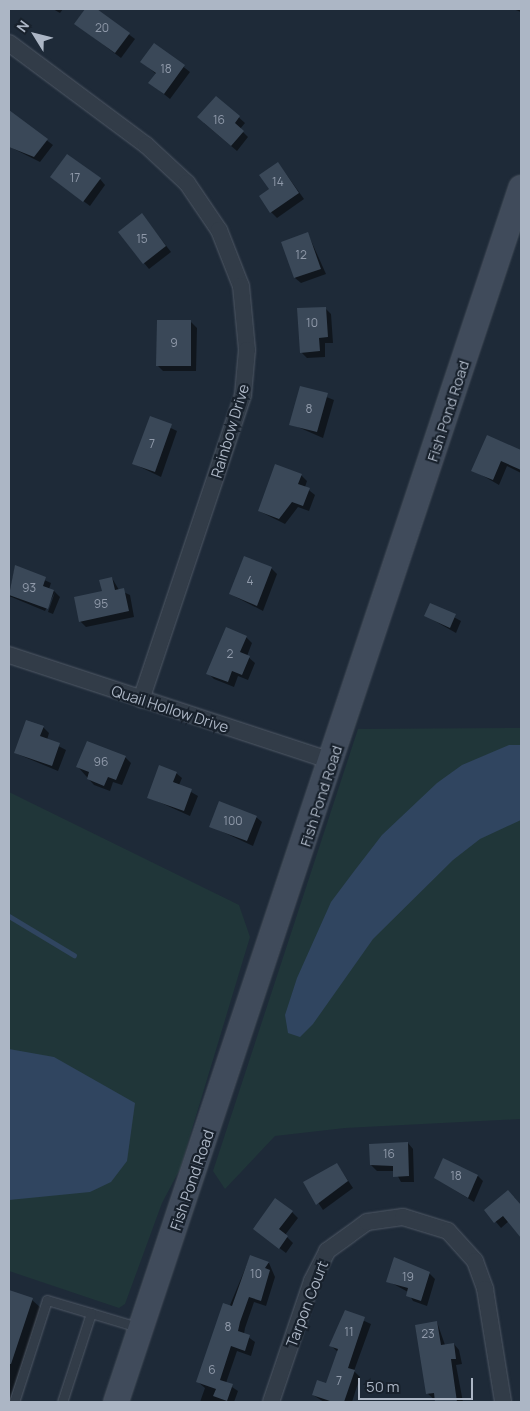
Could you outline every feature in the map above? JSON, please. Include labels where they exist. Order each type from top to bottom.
[{"type":"street","name":"Rainbow Drive","points":[[9,43],[146,145],[181,176],[219,230],[240,286],[247,350],[243,395],[141,699]]},
{"type":"street","name":"Fish Pond Road","points":[[116,1402],[332,761],[521,188]]},
{"type":"street","name":"Quail Hollow Drive","points":[[9,655],[332,761]]},
{"type":"street","name":"Tarpon Court","points":[[271,1402],[312,1281],[327,1251],[367,1222],[403,1217],[448,1231],[475,1261],[485,1289],[503,1402]]},
{"type":"lane","points":[[14,1402],[47,1300],[142,1328]]},
{"type":"lane","points":[[62,1402],[91,1313]]},
{"type":"green space","points":[[521,728],[521,1119],[345,1128],[275,1136],[225,1189],[213,1171],[358,729]]},
{"type":"green space","points":[[9,792],[239,905],[250,937],[180,1169],[162,1203],[125,1304],[119,1308],[9,1271]]},
{"type":"water","points":[[509,745],[521,745],[521,820],[480,839],[453,860],[373,939],[313,1024],[300,1037],[288,1033],[285,1015],[297,978],[331,902],[355,870],[382,835],[437,783],[462,765]]},
{"type":"water","points":[[9,1049],[54,1057],[135,1103],[127,1161],[111,1182],[90,1192],[9,1200]]},
{"type":"building","points":[[85,9],[97,9],[130,33],[115,53],[74,24]]},
{"type":"building","points":[[154,43],[185,65],[164,94],[148,83],[156,73],[140,62]]},
{"type":"building","points":[[216,96],[240,116],[235,123],[244,131],[231,146],[197,117]]},
{"type":"building","points":[[9,110],[48,139],[34,157],[9,147]]},
{"type":"building","points":[[67,154],[101,178],[83,202],[50,177]]},
{"type":"building","points":[[278,162],[299,193],[270,213],[259,196],[269,189],[259,175]]},
{"type":"building","points":[[142,213],[166,246],[143,264],[118,232]]},
{"type":"building","points":[[308,232],[321,269],[294,278],[281,242]]},
{"type":"building","points":[[326,307],[328,337],[319,338],[320,351],[300,353],[297,308]]},
{"type":"building","points":[[157,320],[191,320],[191,366],[156,366]]},
{"type":"building","points":[[300,386],[328,393],[317,432],[289,425]]},
{"type":"building","points":[[150,416],[172,424],[155,472],[132,464]]},
{"type":"building","points":[[487,435],[521,450],[521,470],[501,461],[493,480],[471,471]]},
{"type":"building","points":[[275,464],[302,474],[298,484],[310,488],[303,506],[292,502],[279,519],[258,511]]},
{"type":"building","points":[[244,556],[272,567],[257,606],[229,594]]},
{"type":"building","points":[[15,565],[46,577],[43,586],[54,590],[48,609],[9,595]]},
{"type":"building","points":[[112,577],[115,590],[124,588],[129,611],[79,622],[74,597],[102,591],[99,580]]},
{"type":"building","points":[[430,603],[456,614],[450,628],[424,616]]},
{"type":"building","points":[[226,627],[247,636],[240,652],[250,656],[242,675],[232,671],[228,682],[206,674]]},
{"type":"building","points":[[26,720],[44,726],[40,736],[60,743],[52,766],[14,753]]},
{"type":"building","points":[[87,741],[126,756],[116,780],[108,777],[104,786],[87,779],[89,772],[76,767]]},
{"type":"building","points":[[159,765],[177,772],[173,782],[192,789],[184,811],[147,798]]},
{"type":"building","points":[[219,801],[257,816],[247,841],[209,827]]},
{"type":"building","points":[[408,1142],[409,1176],[393,1177],[393,1166],[370,1165],[369,1144]]},
{"type":"building","points":[[443,1158],[478,1175],[468,1198],[434,1178]]},
{"type":"building","points":[[337,1163],[348,1181],[316,1205],[303,1182]]},
{"type":"building","points":[[508,1190],[521,1205],[521,1238],[503,1216],[494,1223],[484,1210]]},
{"type":"building","points":[[275,1198],[293,1211],[279,1229],[288,1236],[279,1249],[253,1229]]},
{"type":"building","points":[[250,1255],[269,1262],[265,1268],[270,1270],[261,1301],[249,1297],[240,1322],[238,1331],[250,1335],[245,1351],[231,1346],[220,1380],[233,1384],[227,1401],[213,1396],[216,1389],[196,1382],[223,1303],[232,1306]]},
{"type":"building","points":[[394,1257],[430,1272],[421,1301],[406,1296],[408,1288],[386,1282]]},
{"type":"building","points":[[9,1290],[33,1298],[11,1364],[9,1364]]},
{"type":"building","points":[[345,1310],[365,1317],[348,1368],[355,1370],[344,1402],[333,1402],[312,1395],[317,1380],[326,1383],[338,1349],[329,1346]]},
{"type":"building","points":[[437,1321],[441,1345],[454,1343],[456,1359],[451,1359],[457,1402],[435,1402],[434,1393],[426,1394],[415,1325]]},
{"type":"waterway","points":[[9,916],[74,955]]}]
